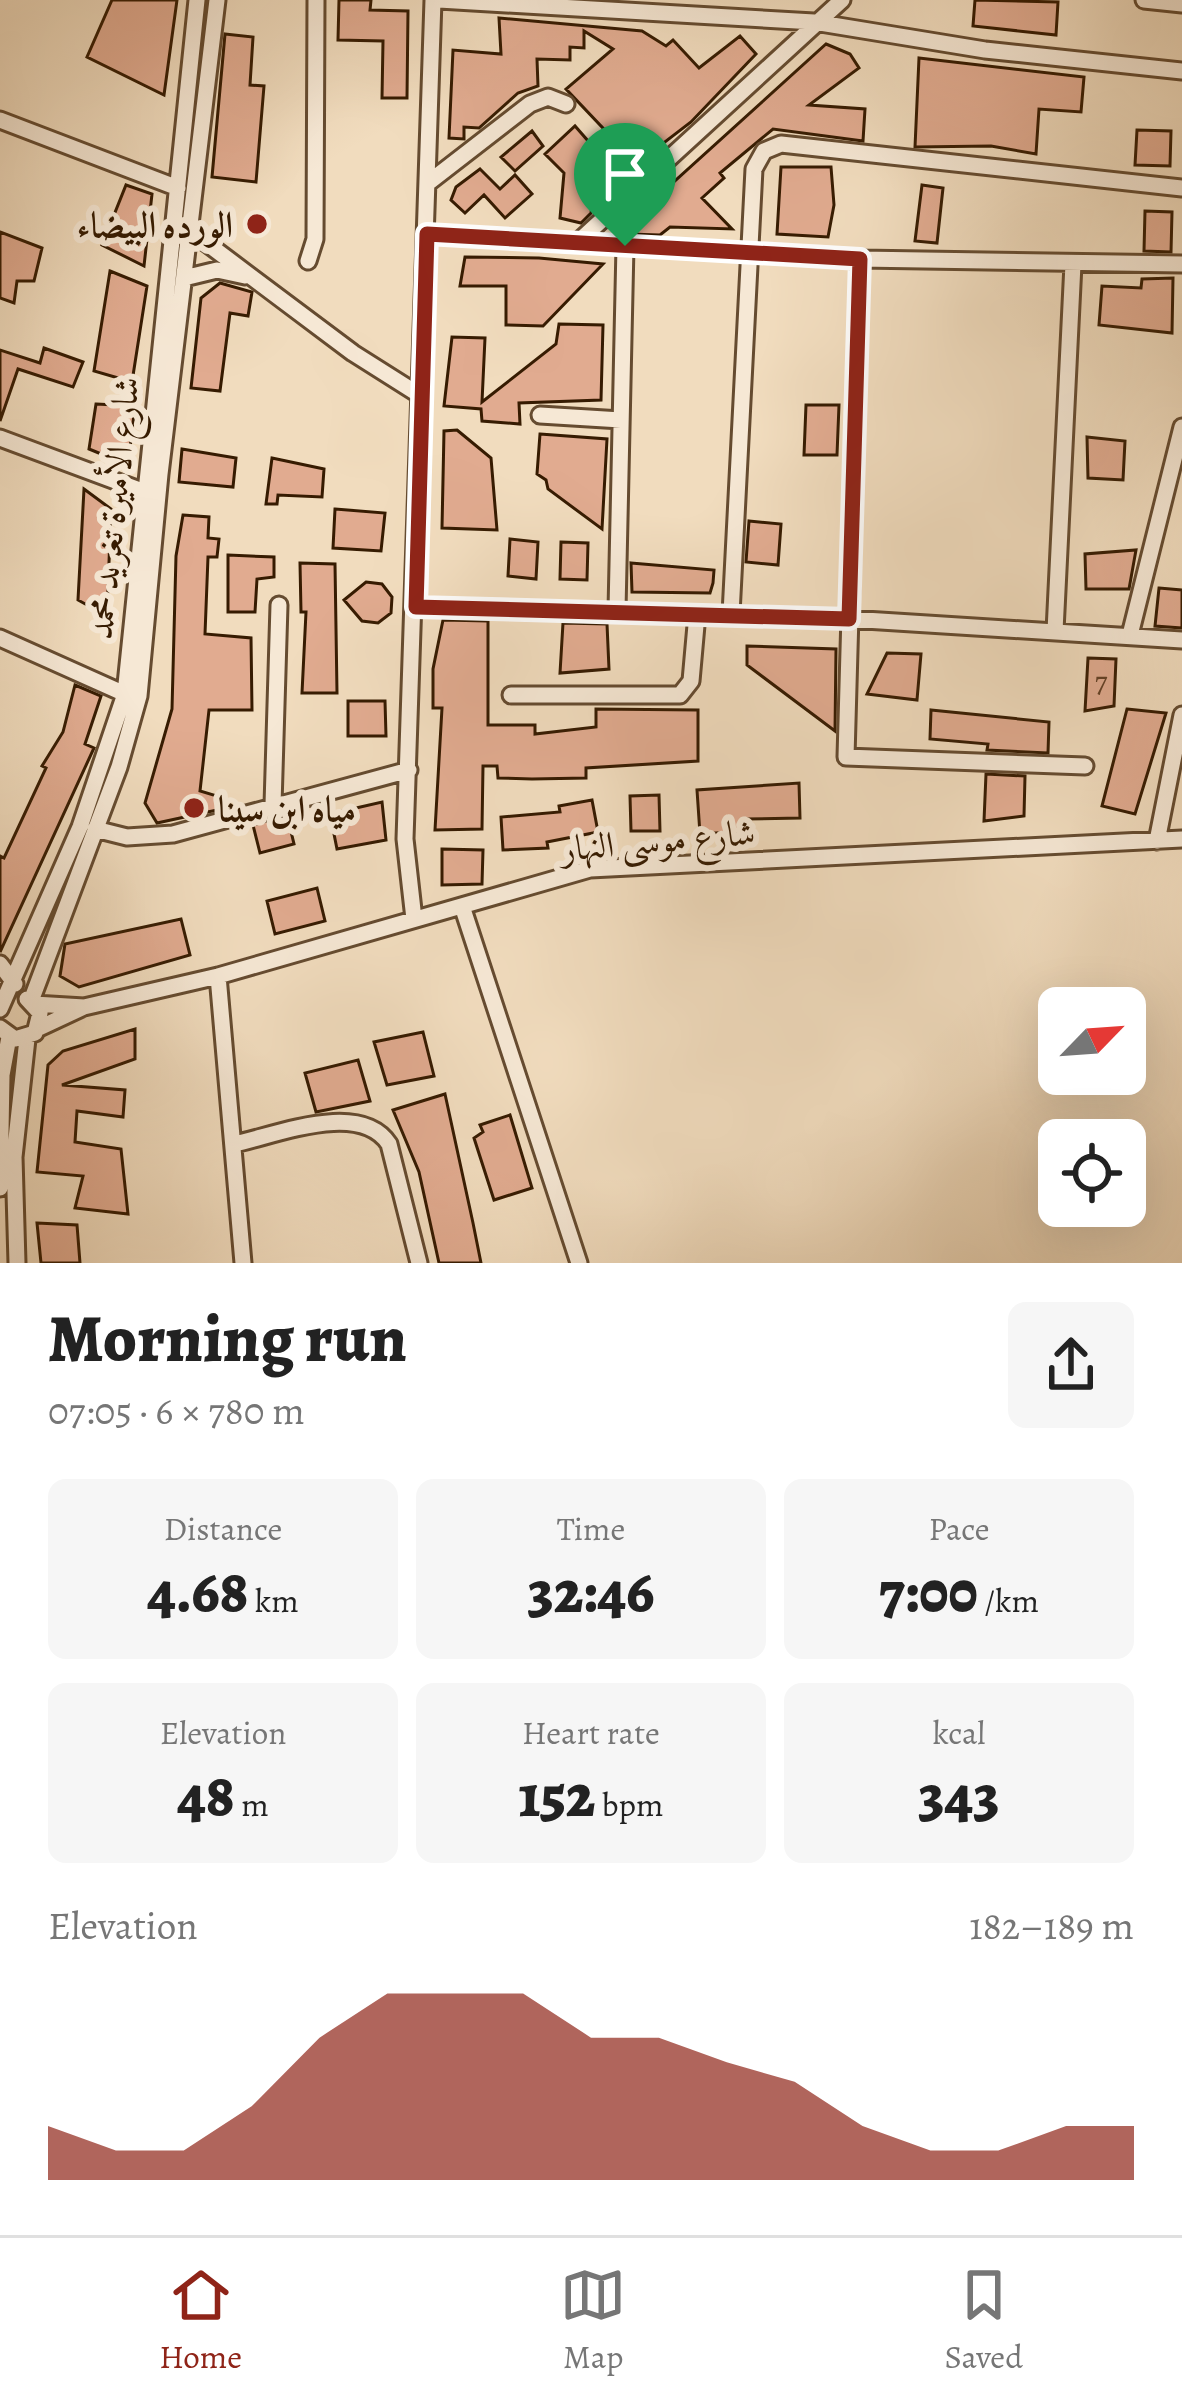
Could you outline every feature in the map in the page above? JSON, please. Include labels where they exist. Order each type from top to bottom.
[{"type":"street","name":"شارع الأميرة تغريد محمد","points":[[3,1005],[80,826],[125,694],[197,0]]},
{"type":"street","name":"شارع الأميرة تغريد محمد","points":[[33,1002],[140,696],[217,0]]},
{"type":"street","points":[[308,261],[316,225],[316,0]]},
{"type":"street","points":[[414,920],[405,838],[436,0],[554,3],[814,22],[985,50],[1182,71]]},
{"type":"street","points":[[738,16],[752,0]]},
{"type":"street","points":[[579,241],[842,0]]},
{"type":"street","points":[[1144,0],[1182,4]]},
{"type":"street","points":[[428,183],[530,104],[548,97],[566,104]]},
{"type":"street","points":[[0,120],[178,188]]},
{"type":"street","points":[[731,614],[754,169],[764,151],[781,144],[1182,188]]},
{"type":"street","points":[[189,230],[353,353],[421,396]]},
{"type":"street","points":[[427,234],[860,259],[1182,264]]},
{"type":"street","points":[[617,610],[625,246]]},
{"type":"street","points":[[860,259],[846,757],[1085,766]]},
{"type":"street","points":[[1054,632],[1073,264]]},
{"type":"street","points":[[184,278],[217,270],[253,278]]},
{"type":"street","points":[[540,415],[621,420]]},
{"type":"street","points":[[1130,635],[1182,427]]},
{"type":"street","points":[[0,438],[145,492]]},
{"type":"street","points":[[273,805],[279,605]]},
{"type":"street","points":[[416,607],[849,619],[1182,640]]},
{"type":"street","points":[[511,695],[680,695],[691,681],[697,614]]},
{"type":"street","points":[[0,638],[125,694]]},
{"type":"street","points":[[1157,841],[1182,715]]},
{"type":"street","points":[[95,829],[127,837],[159,836],[409,770]]},
{"type":"street","name":"شارع موسى النهار","points":[[10,1034],[84,1007],[218,976],[556,876],[618,866],[1182,839]]},
{"type":"street","points":[[462,906],[580,1263]]},
{"type":"street","points":[[0,964],[15,984]]},
{"type":"street","points":[[218,976],[242,1263]]},
{"type":"street","points":[[10,1034],[40,1019],[33,1002]]},
{"type":"street","name":"شارع موسى النهار","points":[[3,1005],[33,1002],[84,1007]]},
{"type":"street","points":[[0,1188],[1,1107],[10,1034]]},
{"type":"street","points":[[10,1034],[16,1263]]},
{"type":"street","points":[[234,1144],[347,1122],[376,1128],[389,1144],[418,1263]]},
{"type":"building","points":[[112,0],[177,0],[164,95],[87,57]]},
{"type":"building","points":[[339,0],[371,0],[370,10],[408,11],[407,98],[382,98],[383,41],[338,40]]},
{"type":"building","points":[[975,0],[1058,2],[1056,35],[973,26]]},
{"type":"building","points":[[499,18],[642,31],[666,46],[673,40],[699,68],[740,36],[756,54],[691,122],[627,171],[631,177],[608,198],[595,184],[591,213],[581,223],[560,218],[564,173],[545,154],[575,126],[603,158],[618,144],[566,89],[613,49],[584,31],[584,48],[570,47],[570,60],[537,59],[538,86],[518,93],[479,128],[464,127],[464,139],[449,138],[453,50],[501,54]]},
{"type":"building","points":[[225,34],[253,37],[250,85],[264,86],[256,182],[212,177]]},
{"type":"building","points":[[826,44],[850,54],[859,68],[809,105],[865,109],[863,141],[773,129],[720,173],[724,178],[702,198],[732,229],[670,227],[660,235],[628,234],[623,228]]},
{"type":"building","points":[[919,58],[1084,77],[1081,112],[1039,109],[1036,154],[991,146],[915,147]]},
{"type":"building","points":[[1137,130],[1171,131],[1170,166],[1135,165]]},
{"type":"building","points":[[532,131],[543,146],[515,171],[501,157]]},
{"type":"building","points":[[781,167],[831,167],[834,205],[828,237],[777,234]]},
{"type":"building","points":[[480,169],[500,189],[515,175],[532,194],[505,218],[484,195],[465,213],[451,200],[456,187]]},
{"type":"building","points":[[126,185],[152,194],[144,266],[102,245]]},
{"type":"building","points":[[922,185],[943,188],[937,243],[915,241]]},
{"type":"building","points":[[1145,211],[1172,212],[1171,252],[1144,251]]},
{"type":"building","points":[[0,232],[42,248],[34,281],[17,281],[14,303],[0,298]]},
{"type":"building","points":[[465,257],[603,264],[543,326],[506,325],[506,286],[460,286]]},
{"type":"building","points":[[110,271],[147,286],[132,382],[94,371]]},
{"type":"building","points":[[1173,278],[1172,333],[1099,325],[1102,286],[1141,288],[1142,279]]},
{"type":"building","points":[[220,283],[252,292],[248,316],[230,313],[220,391],[191,388],[201,298]]},
{"type":"building","points":[[559,324],[603,325],[601,400],[519,403],[520,424],[482,421],[481,409],[444,406],[452,337],[485,338],[482,402],[556,344]]},
{"type":"building","points":[[44,348],[83,362],[73,387],[18,369],[0,421],[0,350],[40,363]]},
{"type":"building","points":[[96,404],[135,406],[128,465],[89,449]]},
{"type":"building","points":[[806,405],[839,405],[837,455],[804,455]]},
{"type":"building","points":[[457,430],[491,458],[497,530],[442,528],[444,431]]},
{"type":"building","points":[[540,434],[607,439],[602,529],[548,489],[546,480],[537,474]]},
{"type":"building","points":[[1087,437],[1125,441],[1123,480],[1088,478]]},
{"type":"building","points":[[182,449],[236,458],[233,487],[179,482]]},
{"type":"building","points":[[272,458],[324,469],[322,497],[278,495],[277,504],[266,504]]},
{"type":"building","points":[[84,489],[111,509],[107,616],[78,600]]},
{"type":"building","points":[[335,509],[385,513],[381,551],[333,548]]},
{"type":"building","points":[[183,515],[209,517],[208,538],[219,539],[217,557],[208,557],[205,634],[251,638],[252,710],[209,710],[200,791],[217,796],[217,810],[157,823],[145,803],[172,709],[176,556]]},
{"type":"building","points":[[749,521],[781,524],[778,565],[746,562]]},
{"type":"building","points":[[510,539],[538,542],[536,579],[508,576]]},
{"type":"building","points":[[561,542],[588,543],[587,580],[560,579]]},
{"type":"building","points":[[1136,550],[1129,589],[1086,589],[1085,554]]},
{"type":"building","points":[[228,555],[274,557],[274,577],[257,579],[255,612],[228,612]]},
{"type":"building","points":[[300,563],[335,564],[337,693],[302,693],[306,612],[301,612]]},
{"type":"building","points":[[631,563],[714,570],[710,593],[632,592]]},
{"type":"building","points":[[366,582],[382,584],[392,597],[391,613],[378,623],[362,621],[344,600]]},
{"type":"building","points":[[1159,588],[1182,590],[1182,628],[1155,626]]},
{"type":"building","points":[[443,620],[488,621],[488,725],[535,725],[535,734],[596,727],[596,709],[698,710],[698,761],[586,768],[586,778],[498,778],[497,766],[483,766],[482,829],[435,830],[442,708],[433,708],[433,669]]},
{"type":"building","points":[[563,623],[607,624],[609,669],[560,673]]},
{"type":"building","points":[[747,646],[836,649],[835,731],[747,665]]},
{"type":"building","points":[[887,653],[921,654],[917,700],[867,694]]},
{"type":"building","points":[[1088,658],[1116,659],[1114,706],[1085,711]]},
{"type":"building","points":[[75,685],[101,696],[85,744],[94,748],[0,952],[0,856],[4,858],[46,768],[42,766],[63,732]]},
{"type":"building","points":[[348,701],[385,701],[386,736],[348,736]]},
{"type":"building","points":[[1127,709],[1166,713],[1135,814],[1102,806]]},
{"type":"building","points":[[931,710],[1049,722],[1048,753],[987,750],[988,744],[930,739]]},
{"type":"building","points":[[986,774],[1025,776],[1024,816],[984,821]]},
{"type":"building","points":[[799,783],[800,818],[746,819],[747,831],[700,834],[697,790]]},
{"type":"building","points":[[659,795],[660,831],[631,831],[630,796]]},
{"type":"building","points":[[592,800],[598,832],[547,842],[548,848],[503,850],[501,817],[560,812],[559,806]]},
{"type":"building","points":[[382,802],[386,840],[337,849],[330,814]]},
{"type":"building","points":[[287,815],[294,844],[260,853],[253,825]]},
{"type":"building","points":[[442,849],[483,850],[482,884],[442,885]]},
{"type":"building","points":[[317,888],[325,921],[275,934],[267,901]]},
{"type":"building","points":[[181,919],[190,955],[79,987],[60,976],[65,944]]},
{"type":"building","points":[[135,1029],[135,1059],[62,1085],[125,1090],[123,1117],[77,1111],[75,1142],[121,1149],[128,1214],[75,1208],[83,1176],[37,1172],[48,1065],[63,1051]]},
{"type":"building","points":[[423,1032],[434,1076],[387,1085],[374,1042]]},
{"type":"building","points":[[358,1060],[370,1101],[316,1112],[305,1073]]},
{"type":"building","points":[[445,1094],[481,1263],[439,1263],[419,1172],[393,1110]]},
{"type":"building","points":[[510,1115],[532,1188],[494,1200],[474,1138],[483,1132],[480,1125]]},
{"type":"building","points":[[37,1223],[77,1225],[80,1263],[41,1263]]},
{"type":"place","name":"الورده البيضاء","points":[[257,224]]},
{"type":"place","name":"مياه ابن سينا","points":[[194,808]]},
{"type":"route","points":[[427,234],[625,246],[860,259],[849,619],[416,607],[427,234]]}]
